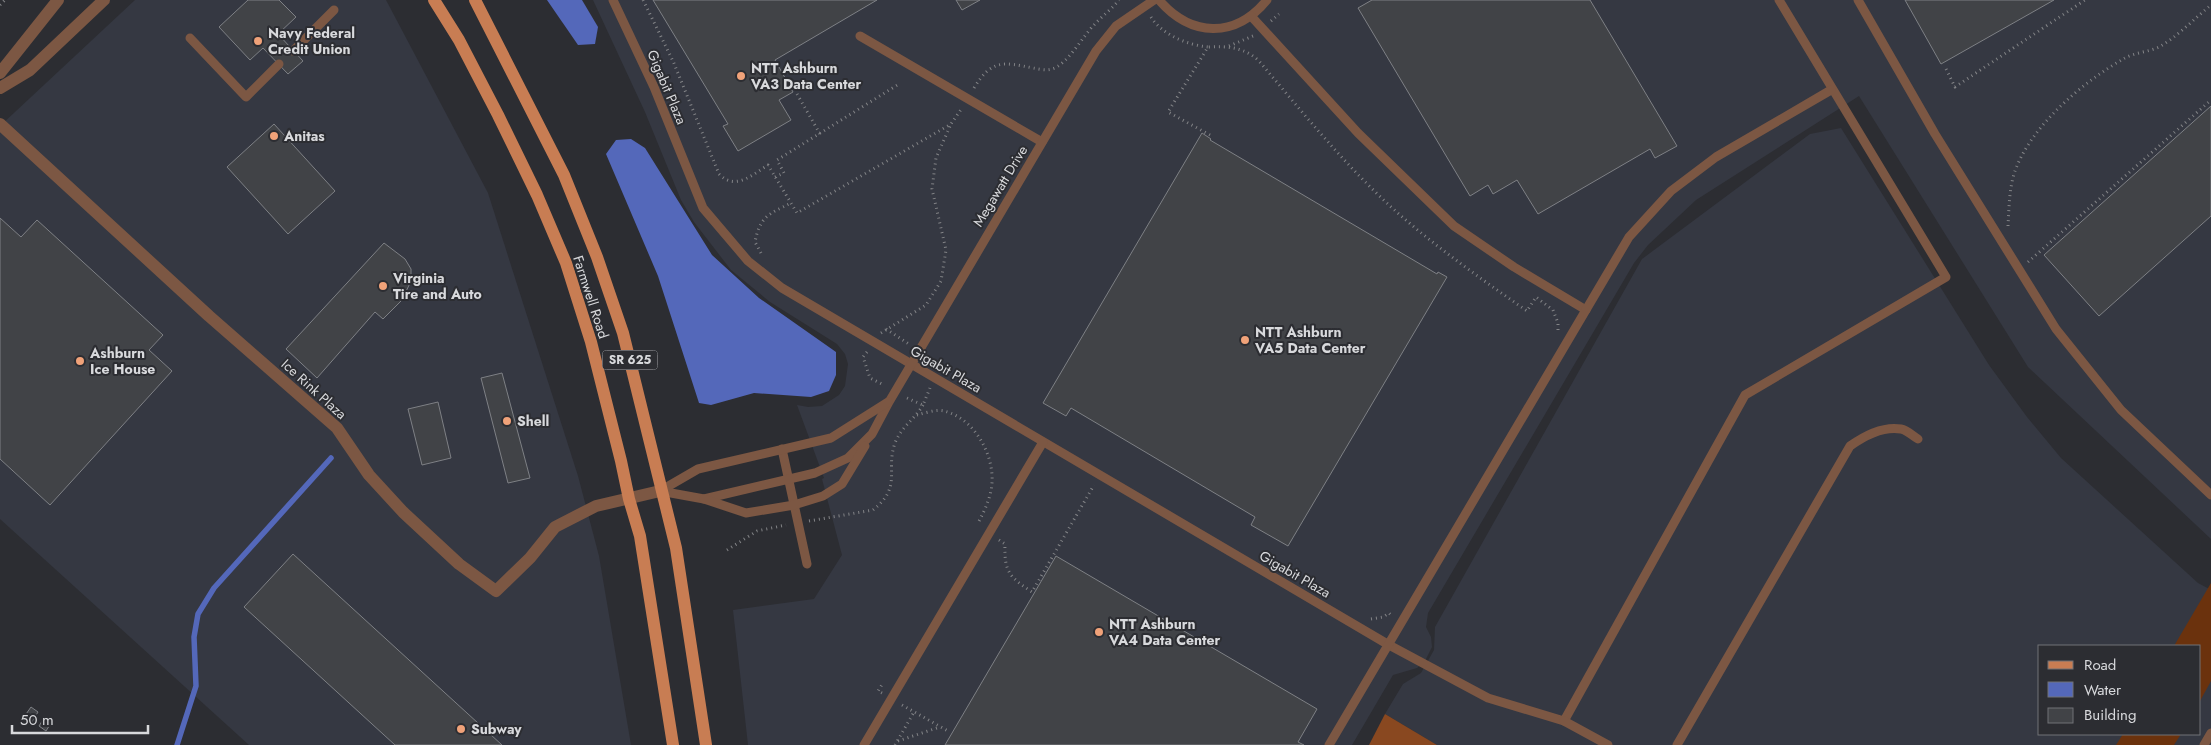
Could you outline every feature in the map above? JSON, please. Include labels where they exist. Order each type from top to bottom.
[{"type":"main road","name":"Farmwell Road","points":[[434,0],[459,40],[498,115],[537,195],[566,263],[591,342],[622,461],[629,499],[640,536],[673,745]]},
{"type":"main road","name":"Farmwell Road","points":[[475,0],[564,175],[597,256],[623,333],[643,410],[660,491],[676,548],[706,745]]},
{"type":"street","points":[[0,73],[58,0]]},
{"type":"street","points":[[0,88],[30,70],[104,0]]},
{"type":"street","name":"Ice Rink Plaza","points":[[0,124],[209,316],[336,428],[369,475],[402,512],[459,564],[496,591],[530,558],[555,527],[596,506],[660,491]]},
{"type":"lane","name":"Gigabit Plaza","points":[[613,0],[654,88],[703,208],[748,261],[775,282],[910,365],[1389,644],[1488,698],[1564,721],[1608,745]]},
{"type":"lane","name":"Megawatt Drive","points":[[872,434],[895,390],[1096,51],[1116,26],[1154,0]]},
{"type":"lane","points":[[1159,0],[1171,14],[1190,25],[1211,29],[1232,26],[1252,16],[1267,0]]},
{"type":"lane","points":[[1564,721],[1745,395],[1946,277],[1831,90],[1779,0]]},
{"type":"lane","points":[[1858,0],[1935,134],[2056,329],[2121,410],[2211,495]]},
{"type":"lane","points":[[293,51],[334,10]]},
{"type":"lane","points":[[1252,16],[1358,133],[1454,226],[1514,267],[1586,310]]},
{"type":"lane","points":[[860,36],[1042,142]]},
{"type":"lane","points":[[190,38],[246,97],[279,64]]},
{"type":"lane","points":[[1329,745],[1629,237],[1671,191],[1716,157],[1831,90]]},
{"type":"lane","points":[[660,491],[698,469],[832,438],[888,402]]},
{"type":"lane","points":[[1677,745],[1850,446],[1867,434],[1894,429],[1903,429],[1918,440]]},
{"type":"lane","points":[[660,491],[704,499],[746,513],[794,505],[823,496],[842,484],[872,434]]},
{"type":"lane","points":[[704,499],[815,473],[848,458],[872,434]]},
{"type":"lane","points":[[864,745],[1043,442]]},
{"type":"lane","points":[[782,449],[807,564]]},
{"type":"lane","points":[[2204,745],[2211,733]]},
{"type":"path","points":[[0,5],[5,0]]},
{"type":"path","points":[[643,0],[673,61],[719,174],[724,179],[732,182],[742,180],[768,165],[797,213],[951,124]]},
{"type":"path","points":[[934,378],[923,405],[870,378],[863,357],[885,329],[909,317],[926,305],[941,281],[946,250],[932,189],[936,158],[951,124],[985,72],[998,64],[1012,62],[1041,70],[1052,69],[1061,64],[1082,38],[1119,0]]},
{"type":"path","points":[[1946,69],[1955,86],[2085,0]]},
{"type":"path","points":[[2006,249],[2010,193],[2014,173],[2023,154],[2038,131],[2059,109],[2097,76],[2127,57],[2160,46],[2211,5]]},
{"type":"path","points":[[1210,135],[1168,112],[1208,47],[1228,46],[1238,48],[1252,54],[1259,61],[1346,161],[1418,230],[1527,311],[1536,297],[1553,310]]},
{"type":"path","points":[[775,177],[784,173],[777,160],[899,84]]},
{"type":"path","points":[[797,94],[820,134]]},
{"type":"path","points":[[2019,270],[2211,100]]},
{"type":"path","points":[[765,257],[755,242],[759,225],[767,216],[791,203]]},
{"type":"path","points":[[876,326],[885,329],[919,350]]},
{"type":"path","points":[[917,415],[944,411],[962,420],[977,434],[989,457],[992,482],[987,505],[976,525]]},
{"type":"path","points":[[888,675],[878,691],[948,731]]},
{"type":"path","points":[[895,745],[914,712]]},
{"type":"path","points":[[898,740],[940,727]]},
{"type":"shaded area","points":[[135,0],[386,0],[488,193],[578,476],[599,556],[631,745],[249,745],[0,519],[0,126]]},
{"type":"shaded area","points":[[593,0],[2211,0],[2211,539],[2028,367],[1859,96],[1696,200],[1648,245],[1634,263],[1428,613],[1426,627],[1431,637],[1432,647],[1425,661],[1417,668],[1393,675],[1352,745],[748,745],[733,610],[814,599],[842,555],[822,479],[824,478],[797,405],[808,407],[822,406],[839,395],[845,386],[848,364],[845,354],[837,344],[770,302],[731,270],[694,222],[681,200],[645,112]]},
{"type":"shaded area","points":[[1841,128],[1989,365],[2027,417],[2061,458],[2198,583],[2211,590],[2211,745],[1437,745],[1385,714],[1403,684],[1421,673],[1434,650],[1435,627],[1642,259],[1810,134]]},
{"type":"shaded area","points":[[2211,583],[2211,681],[2201,699],[2201,645],[2175,645]]},
{"type":"shaded area","points":[[1385,714],[1437,745],[1369,745]]},
{"type":"shaded area","points":[[2122,735],[2180,735],[2174,745],[2116,745]]},
{"type":"water","points":[[547,0],[582,0],[598,27],[595,44],[578,45]]},
{"type":"water","points":[[631,139],[645,148],[712,255],[759,298],[836,352],[836,375],[829,391],[811,397],[754,393],[711,405],[699,403],[658,276],[606,154],[616,140]]},
{"type":"building","name":"Navy Federal Credit Union","points":[[248,0],[279,0],[296,17],[278,34],[303,61],[288,74],[263,48],[250,60],[219,27]]},
{"type":"building","name":"NTT Ashburn VA3 Data Center","points":[[653,0],[877,0],[775,60],[793,92],[779,100],[791,120],[738,151],[723,126],[728,124]]},
{"type":"building","points":[[956,0],[980,0],[962,10]]},
{"type":"building","points":[[1372,0],[1590,0],[1677,146],[1655,158],[1650,149],[1538,214],[1517,180],[1493,194],[1488,185],[1470,196],[1358,8]]},
{"type":"building","points":[[1905,0],[2054,0],[1941,64]]},
{"type":"building","points":[[2211,106],[2211,216],[2099,316],[2044,255]]},
{"type":"building","points":[[274,124],[335,191],[288,234],[227,167]]},
{"type":"building","name":"NTT Ashburn VA5 Data Center","points":[[1202,133],[1210,140],[1437,274],[1438,272],[1447,277],[1288,546],[1251,525],[1255,517],[1071,408],[1066,416],[1043,403]]},
{"type":"building","name":"Ashburn Ice House","points":[[0,218],[21,237],[37,220],[163,335],[149,350],[172,371],[50,505],[0,459]]},
{"type":"building","points":[[384,243],[405,259],[411,269],[411,281],[402,300],[383,319],[375,312],[317,378],[286,349]]},
{"type":"building","points":[[502,373],[530,478],[508,483],[481,378]]},
{"type":"building","points":[[438,402],[451,458],[422,465],[408,409]]},
{"type":"building","points":[[293,554],[502,745],[395,745],[244,607]]},
{"type":"building","name":"NTT Ashburn VA4 Data Center","points":[[1056,556],[1317,709],[1298,742],[1304,745],[945,745]]},
{"type":"building","points":[[31,707],[38,712],[32,722],[24,717]]},
{"type":"building","points":[[44,718],[51,723],[46,731],[39,726]]},
{"type":"waterway","points":[[177,745],[196,686],[194,637],[198,614],[214,588],[331,458]]},
{"type":"place","name":"Navy Federal Credit Union","points":[[258,41]]},
{"type":"place","name":"NTT Ashburn VA3 Data Center","points":[[741,76]]},
{"type":"place","name":"Anitas","points":[[274,136]]},
{"type":"place","name":"Virginia Tire and Auto","points":[[383,286]]},
{"type":"place","name":"NTT Ashburn VA5 Data Center","points":[[1245,340]]},
{"type":"place","name":"Ashburn Ice House","points":[[80,361]]},
{"type":"place","name":"Shell","points":[[507,421]]},
{"type":"place","name":"NTT Ashburn VA4 Data Center","points":[[1099,632]]},
{"type":"place","name":"Subway","points":[[461,729]]}]
